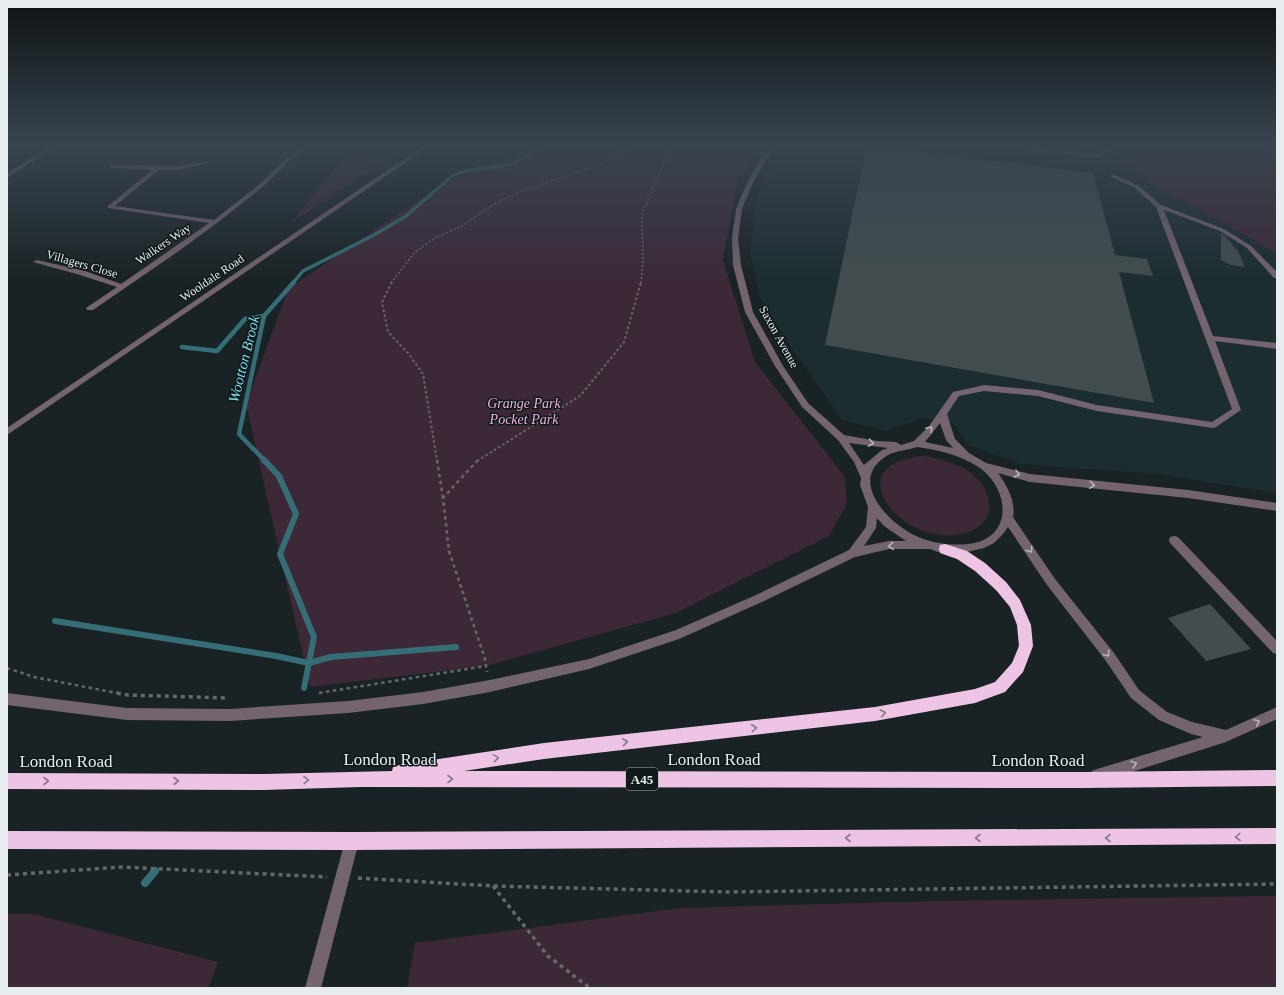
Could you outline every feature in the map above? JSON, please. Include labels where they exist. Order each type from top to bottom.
[{"type":"highway","name":"A45","points":[[360,779],[544,751],[875,714],[974,696],[1000,686],[1018,667],[1026,646],[1024,625],[1015,604],[1001,586],[980,566],[945,549]]},
{"type":"highway","name":"London Road","points":[[7,781],[264,782],[360,779],[1083,780],[1277,778]]},
{"type":"highway","points":[[7,840],[352,841],[1277,836]]},
{"type":"street","points":[[130,190],[110,207],[215,222]]},
{"type":"street","name":"Walkers Way","points":[[90,308],[174,252],[255,190]]},
{"type":"street","name":"Wooldale Road","points":[[7,432],[362,190]]},
{"type":"street","name":"Saxon Avenue","points":[[747,190],[739,209],[736,238],[737,265],[749,312],[779,366],[805,405],[841,438],[858,461],[865,477]]},
{"type":"street","points":[[1141,190],[1159,206],[1222,230],[1249,247],[1277,276]]},
{"type":"street","points":[[917,444],[932,428],[956,394],[984,388],[1038,393],[1097,408],[1213,425],[1237,410],[1159,206]]},
{"type":"street","name":"Villagers Close","points":[[37,262],[82,273],[121,286]]},
{"type":"street","points":[[1210,338],[1277,346]]},
{"type":"street","points":[[942,414],[951,440],[968,456]]},
{"type":"street","points":[[841,438],[900,446],[917,444],[949,449],[968,456],[989,471],[1003,490],[1008,505],[1008,518],[1002,531],[993,539],[977,546],[959,549],[945,549],[929,545],[906,536],[892,527],[872,508]]},
{"type":"street","points":[[853,553],[871,528],[872,508],[866,492],[865,477],[868,467],[875,458],[884,452],[900,446]]},
{"type":"street","points":[[981,464],[1030,478],[1188,494],[1277,507]]},
{"type":"street","points":[[1008,518],[1051,582],[1110,657],[1135,694],[1163,716],[1191,728],[1226,736]]},
{"type":"street","points":[[1174,540],[1277,649]]},
{"type":"street","points":[[7,699],[127,714],[230,715],[348,707],[438,695],[490,686],[589,664],[679,634],[760,598],[853,553],[889,545],[929,545]]},
{"type":"street","points":[[1083,780],[1226,736],[1277,713]]},
{"type":"street","points":[[313,988],[352,841]]},
{"type":"path","points":[[485,660],[449,551],[443,498],[424,374],[408,353],[388,332],[382,302],[392,281],[415,252],[435,238],[462,226],[494,204],[524,190]]},
{"type":"path","points":[[443,498],[479,459],[580,396],[624,342],[641,281],[643,260],[642,214],[652,190]]},
{"type":"path","points":[[315,693],[474,670],[486,666]]},
{"type":"path","points":[[7,668],[34,677],[128,695],[229,698]]},
{"type":"path","points":[[7,875],[122,867],[493,886],[727,892],[1277,884]]},
{"type":"path","points":[[493,886],[548,956],[590,988]]},
{"type":"shaded area","points":[[760,190],[1165,190],[1277,254],[1277,493],[1156,474],[1020,464],[968,445],[951,421],[924,418],[886,431],[842,420],[794,351],[760,298],[750,254],[756,198]]},
{"type":"green space","points":[[317,190],[341,190],[292,222]]},
{"type":"green space","name":"Grange Park Pocket Park","points":[[433,190],[736,190],[723,260],[755,362],[845,477],[847,504],[829,536],[676,613],[486,666],[310,687],[246,404],[288,289]]},
{"type":"green space","points":[[1163,190],[1277,190],[1277,254],[1221,222]]},
{"type":"green space","points":[[922,456],[957,465],[968,471],[983,486],[989,504],[988,513],[984,521],[977,528],[966,533],[942,535],[920,530],[901,519],[887,504],[881,489],[883,474],[896,462]]},
{"type":"green space","points":[[1277,896],[1277,988],[407,988],[415,943],[680,908],[932,901]]},
{"type":"green space","points":[[7,914],[34,914],[218,962],[208,988],[7,988]]},
{"type":"building","points":[[857,190],[1098,190],[1115,255],[1147,259],[1153,276],[1119,272],[1154,403],[825,345]]},
{"type":"building","points":[[1221,233],[1238,251],[1245,267],[1231,265],[1221,260]]},
{"type":"building","points":[[1210,604],[1251,649],[1206,661],[1168,618]]},
{"type":"waterway","name":"Wootton Brook","points":[[293,283],[303,271],[376,234],[406,216],[435,190]]},
{"type":"waterway","name":"Wootton Brook","points":[[264,316],[294,282]]},
{"type":"waterway","points":[[182,347],[217,351],[245,319],[264,316]]},
{"type":"waterway","name":"Wootton Brook","points":[[264,316],[239,434],[265,461]]},
{"type":"waterway","name":"Wootton Brook","points":[[264,460],[279,476],[296,514],[280,554],[314,637],[309,663]]},
{"type":"waterway","points":[[55,621],[276,656],[309,663]]},
{"type":"waterway","points":[[309,663],[331,657],[456,647]]},
{"type":"waterway","name":"Wootton Brook","points":[[304,688],[309,663]]},
{"type":"waterway","name":"Wootton Brook","points":[[145,883],[155,871]]}]
